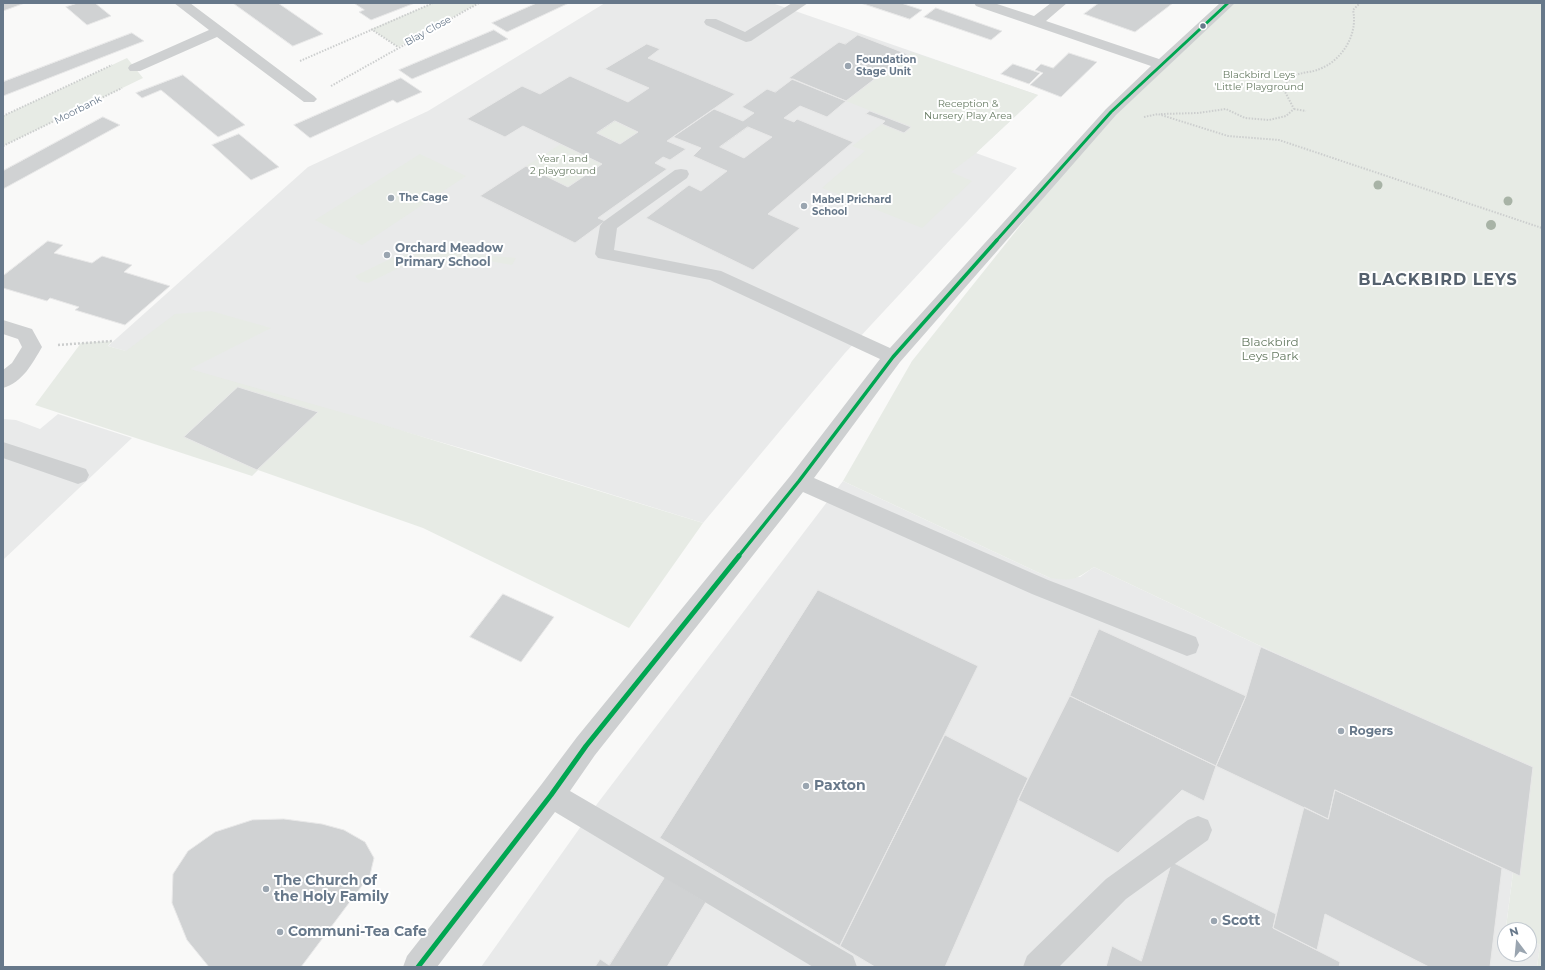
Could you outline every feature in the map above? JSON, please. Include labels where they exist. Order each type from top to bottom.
[{"type":"street","points":[[181,3],[309,99]]},
{"type":"street","points":[[981,3],[1162,65]]},
{"type":"street","points":[[1035,22],[1060,3]]},
{"type":"street","points":[[418,967],[551,795],[586,746],[799,481],[893,357],[1112,112],[1228,3]]},
{"type":"street","points":[[711,22],[746,38],[796,6]]},
{"type":"street","points":[[135,68],[219,31]]},
{"type":"street","points":[[681,174],[609,226],[604,254],[715,275],[893,357]]},
{"type":"street","points":[[3,327],[25,334],[32,347],[19,368],[3,380]]},
{"type":"street","points":[[3,450],[78,475]]},
{"type":"street","points":[[799,481],[1040,587],[1187,645]]},
{"type":"street","points":[[551,795],[842,967]]},
{"type":"street","points":[[1038,967],[1116,889],[1198,830]]},
{"type":"path","name":"Blay Close","points":[[371,29],[433,3]]},
{"type":"path","name":"Blay Close","points":[[398,47],[479,3]]},
{"type":"path","points":[[1294,109],[1284,88],[1288,78],[1299,72],[1322,68],[1335,59],[1351,38],[1355,24],[1353,10],[1360,3]]},
{"type":"path","points":[[274,73],[371,29],[398,47],[309,99]]},
{"type":"path","points":[[3,116],[127,58],[135,68]]},
{"type":"path","name":"Moorbank","points":[[3,146],[143,78],[135,68]]},
{"type":"path","points":[[1112,112],[1134,120],[1158,114],[1198,113],[1226,109],[1245,118],[1269,120],[1286,116],[1294,109]]},
{"type":"path","points":[[1294,109],[1306,111]]},
{"type":"path","points":[[1158,114],[1228,136],[1279,140],[1542,228]]},
{"type":"path","points":[[32,347],[112,341]]},
{"type":"shaded area","name":"Orchard Meadow Primary School","points":[[605,3],[772,3],[1038,95],[976,153],[1017,168],[845,353],[703,523],[485,455],[108,346],[308,167],[428,111]]},
{"type":"shaded area","points":[[58,414],[132,438],[3,560],[3,419],[16,420],[40,429]]},
{"type":"shaded area","points":[[843,481],[1050,578],[1080,577],[1094,567],[1526,772],[1507,922],[1497,922],[1497,962],[1537,962],[1537,943],[1540,945],[1537,967],[481,967],[594,808]]},
{"type":"green space","points":[[433,3],[479,3],[398,47],[371,29]]},
{"type":"green space","name":"Blackbird Leys Park","points":[[1228,3],[1542,3],[1542,967],[1537,967],[1540,945],[1537,943],[1537,922],[1507,922],[1526,772],[1094,567],[1082,575],[1074,578],[1050,578],[843,481],[912,361],[1111,112]]},
{"type":"green space","name":"Reception & Nursery Play Area","points":[[912,52],[1038,95],[976,153],[951,172],[972,181],[922,228],[822,188],[865,151],[852,146],[882,124],[904,133],[911,127],[846,101]]},
{"type":"green space","points":[[127,58],[143,78],[3,146],[3,116]]},
{"type":"green space","points":[[615,121],[638,132],[620,144],[597,133]]},
{"type":"green space","name":"Year 1 and 2 playground","points":[[561,144],[602,164],[568,187],[526,166]]},
{"type":"green space","name":"The Cage","points":[[420,154],[466,176],[362,245],[315,220]]},
{"type":"green space","points":[[426,250],[516,258],[512,265],[483,260],[432,262],[405,265],[368,283],[360,281],[355,276],[394,257]]},
{"type":"green space","points":[[211,311],[271,328],[190,369],[358,417],[703,523],[629,628],[423,528],[258,470],[252,476],[35,405],[81,343],[112,341],[108,346],[126,351],[175,314]]},
{"type":"building","points":[[3,3],[25,3],[3,11]]},
{"type":"building","points":[[78,3],[95,3],[111,16],[87,25],[66,7]]},
{"type":"building","points":[[233,3],[278,3],[323,34],[293,46]]},
{"type":"building","points":[[354,3],[415,3],[371,20],[359,12],[364,10]]},
{"type":"building","points":[[537,3],[569,3],[507,32],[492,23]]},
{"type":"building","points":[[861,3],[901,3],[922,10],[910,19]]},
{"type":"building","points":[[1099,3],[1173,3],[1135,32],[1084,14]]},
{"type":"building","points":[[936,8],[1002,31],[991,40],[924,17]]},
{"type":"building","points":[[494,30],[508,39],[412,79],[399,70]]},
{"type":"building","points":[[132,33],[144,41],[3,96],[3,82]]},
{"type":"building","name":"Foundation Stage Unit","points":[[858,35],[907,54],[846,101],[789,78],[839,42],[845,44]]},
{"type":"building","name":"Orchard Meadow Primary School","points":[[647,44],[660,49],[648,58],[735,94],[667,141],[686,149],[670,160],[663,157],[655,163],[667,169],[598,218],[605,221],[575,243],[480,196],[526,166],[568,187],[602,164],[523,126],[505,137],[467,119],[522,86],[540,94],[570,76],[628,102],[649,88],[605,69]],"holes":[[[615,121],[638,132],[620,144],[597,133]]]},
{"type":"building","points":[[1069,53],[1097,62],[1061,97],[1030,85],[1043,73],[1035,70],[1041,64],[1053,68]]},
{"type":"building","points":[[1013,64],[1040,73],[1029,84],[1001,74]]},
{"type":"building","points":[[183,75],[245,125],[218,137],[161,90],[142,98],[136,93]]},
{"type":"building","points":[[401,78],[422,92],[397,103],[393,100],[310,138],[294,125]]},
{"type":"building","name":"Mabel Prichard School","points":[[793,79],[846,101],[827,117],[800,106],[784,118],[794,122],[797,119],[853,142],[768,214],[800,228],[753,270],[646,218],[689,185],[701,191],[727,171],[693,156],[701,148],[673,137],[714,109],[743,121],[754,113],[742,107],[767,89],[775,92]],"holes":[[[748,127],[772,137],[744,158],[720,147]]]},
{"type":"building","points":[[870,111],[911,127],[904,133],[882,124],[885,121],[866,114]]},
{"type":"building","points":[[103,117],[120,125],[3,189],[3,171]]},
{"type":"building","points":[[239,134],[279,167],[251,180],[212,145]]},
{"type":"building","points":[[48,241],[63,245],[54,253],[92,263],[102,256],[132,265],[124,272],[170,286],[125,325],[75,310],[79,307],[50,298],[47,301],[3,288],[3,276]]},
{"type":"building","points":[[238,387],[318,412],[257,470],[184,437]]},
{"type":"building","name":"Paxton","points":[[818,590],[978,666],[840,946],[660,838]]},
{"type":"building","points":[[503,594],[554,617],[521,662],[470,637]]},
{"type":"building","points":[[1099,629],[1246,696],[1216,766],[1070,696]]},
{"type":"building","name":"Rogers","points":[[1261,647],[1533,767],[1520,876],[1335,790],[1328,819],[1216,766],[1246,696]]},
{"type":"building","points":[[1070,696],[1216,766],[1204,801],[1182,790],[1118,853],[1018,800]]},
{"type":"building","points":[[945,735],[1028,778],[945,967],[875,967],[840,946]]},
{"type":"building","points":[[1335,790],[1502,868],[1490,967],[1429,967],[1325,914],[1317,950],[1273,928],[1304,807],[1328,819]]},
{"type":"building","name":"The Church of the Holy Family","points":[[284,819],[322,824],[344,830],[365,842],[374,858],[370,875],[301,967],[209,967],[187,940],[172,903],[173,874],[188,851],[215,832],[252,820]]},
{"type":"building","name":"Scott","points":[[1172,862],[1276,914],[1273,928],[1340,962],[1339,967],[1106,967],[1112,946],[1141,961]]},
{"type":"building","points":[[665,877],[706,902],[667,967],[595,967],[600,959],[609,965]]},
{"type":"transit line","points":[[418,967],[551,795],[586,746],[799,481],[893,357],[1111,112],[1228,3]]},
{"type":"place","name":"Foundation Stage Unit","points":[[848,66]]},
{"type":"place","name":"The Cage","points":[[391,198]]},
{"type":"place","name":"Mabel Prichard School","points":[[804,206]]},
{"type":"place","name":"Orchard Meadow Primary School","points":[[387,255]]},
{"type":"place","name":"Rogers","points":[[1341,731]]},
{"type":"place","name":"Paxton","points":[[806,786]]},
{"type":"place","name":"The Church of the Holy Family","points":[[266,889]]},
{"type":"place","name":"Scott","points":[[1214,921]]},
{"type":"place","name":"Communi-Tea Cafe","points":[[280,932]]},
{"type":"district","name":"BLACKBIRD LEYS","points":[[1438,280]]},
{"type":"park label","name":"Blackbird Leys 'Little' Playground","points":[[1259,80]]}]
